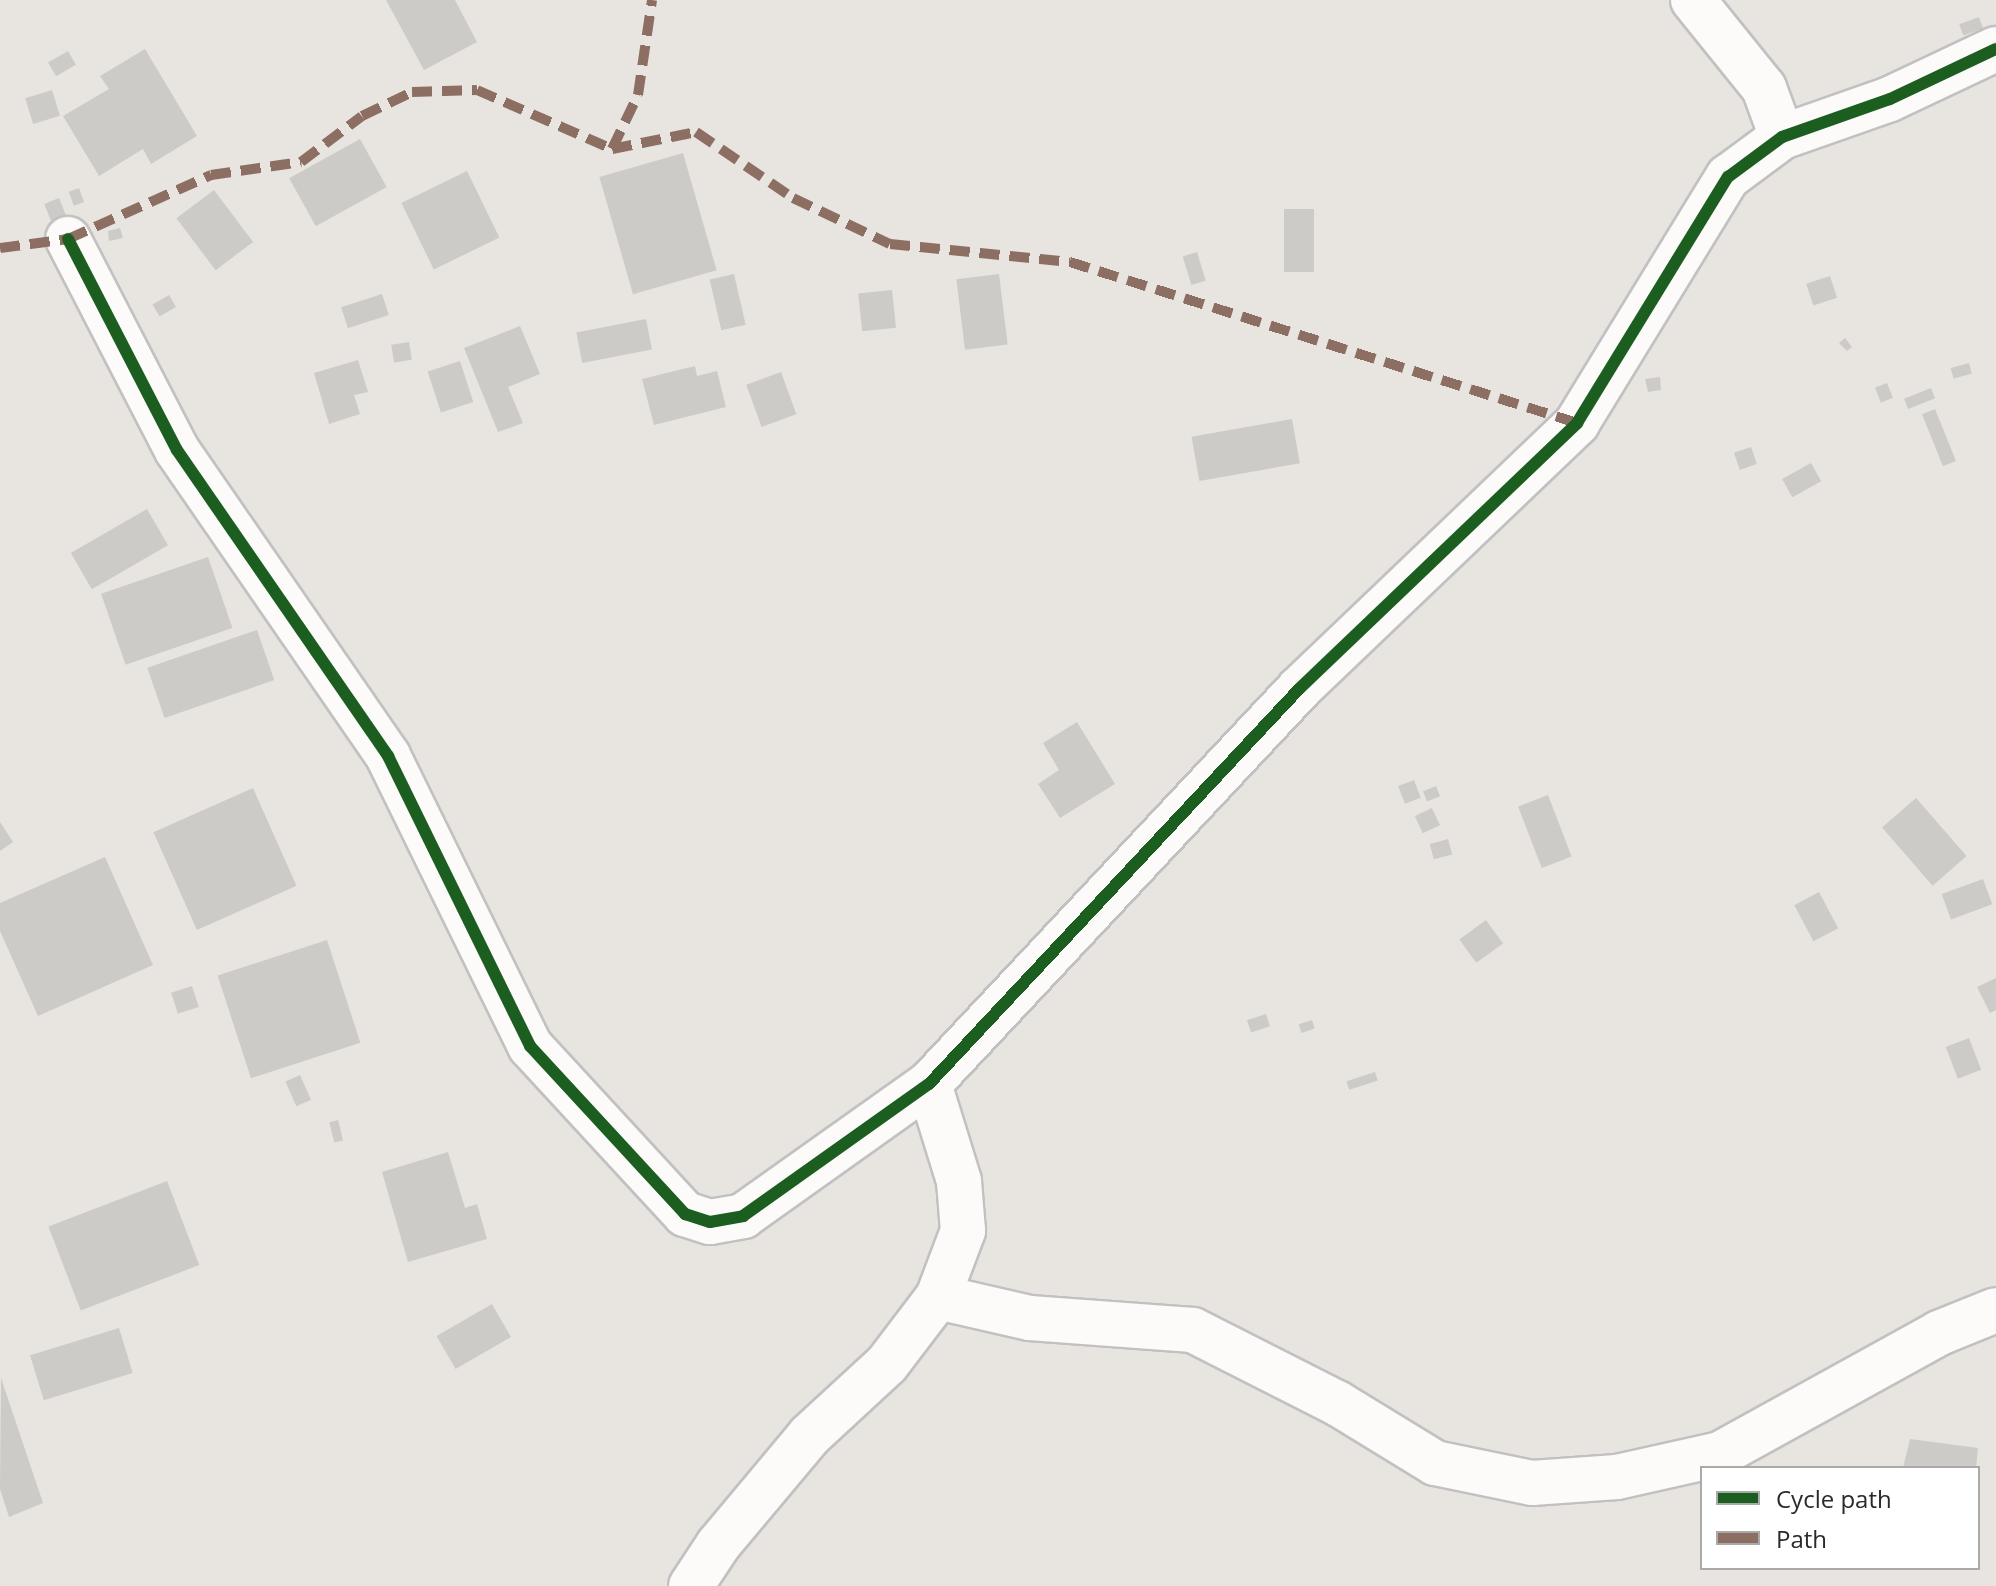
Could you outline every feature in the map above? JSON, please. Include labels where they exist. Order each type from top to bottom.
[{"type":"street","points":[[1693,0],[1764,88],[1782,137]]},
{"type":"street","points":[[68,239],[177,450],[388,756],[530,1046],[685,1214],[710,1222],[743,1216],[929,1084],[1299,689],[1577,423],[1728,177],[1782,137],[1890,99],[1996,49]]},
{"type":"street","points":[[691,1586],[718,1545],[809,1436],[887,1364],[938,1297],[963,1231],[959,1181],[929,1084]]},
{"type":"street","points":[[938,1297],[1030,1318],[1193,1330],[1337,1403],[1435,1463],[1532,1483],[1617,1477],[1720,1454],[1939,1333],[1996,1310]]},
{"type":"building","points":[[386,0],[455,0],[477,42],[424,70]]},
{"type":"building","points":[[1979,17],[1983,28],[1963,35],[1959,24]]},
{"type":"building","points":[[145,49],[197,136],[151,164],[143,149],[99,176],[63,116],[109,89],[100,76]]},
{"type":"building","points":[[68,51],[76,65],[56,76],[48,62]]},
{"type":"building","points":[[52,90],[60,116],[33,124],[25,98]]},
{"type":"building","points":[[360,139],[387,187],[316,226],[289,178]]},
{"type":"building","points":[[683,153],[717,270],[633,294],[599,177]]},
{"type":"building","points":[[467,171],[499,238],[434,270],[401,203]]},
{"type":"building","points":[[79,188],[84,202],[74,206],[69,192]]},
{"type":"building","points":[[214,190],[253,242],[216,270],[176,218]]},
{"type":"building","points":[[59,198],[66,215],[51,221],[44,204]]},
{"type":"building","points":[[1284,209],[1314,209],[1314,272],[1284,272]]},
{"type":"building","points":[[120,228],[123,238],[109,241],[108,231]]},
{"type":"building","points":[[1197,252],[1206,281],[1191,285],[1183,256]]},
{"type":"building","points":[[734,274],[746,325],[721,330],[710,280]]},
{"type":"building","points":[[999,274],[1008,344],[965,350],[956,279]]},
{"type":"building","points":[[1830,276],[1837,298],[1813,306],[1806,284]]},
{"type":"building","points":[[892,290],[896,328],[862,331],[858,294]]},
{"type":"building","points":[[382,294],[389,315],[348,328],[341,307]]},
{"type":"building","points":[[169,295],[176,307],[160,317],[153,304]]},
{"type":"building","points":[[646,319],[652,349],[582,363],[576,333]]},
{"type":"building","points":[[520,326],[540,374],[508,387],[523,423],[498,432],[464,348]]},
{"type":"building","points":[[1845,338],[1852,347],[1847,351],[1839,343]]},
{"type":"building","points":[[409,342],[412,360],[394,363],[391,345]]},
{"type":"building","points":[[358,360],[368,392],[354,395],[360,414],[329,424],[314,373]]},
{"type":"building","points":[[460,361],[473,402],[441,412],[428,372]]},
{"type":"building","points":[[1969,363],[1972,374],[1953,379],[1951,368]]},
{"type":"building","points":[[695,366],[697,376],[717,371],[726,407],[654,425],[642,379]]},
{"type":"building","points":[[781,372],[796,414],[762,427],[746,385]]},
{"type":"building","points":[[1660,377],[1661,390],[1648,392],[1645,379]]},
{"type":"building","points":[[1887,383],[1893,398],[1881,403],[1875,388]]},
{"type":"building","points":[[1931,388],[1935,398],[1908,409],[1904,399]]},
{"type":"building","points":[[1935,409],[1956,461],[1943,466],[1922,414]]},
{"type":"building","points":[[1292,419],[1300,463],[1199,481],[1192,437]]},
{"type":"building","points":[[1751,447],[1757,464],[1740,470],[1734,453]]},
{"type":"building","points":[[1811,463],[1821,481],[1792,497],[1782,479]]},
{"type":"building","points":[[147,509],[168,545],[92,589],[71,553]]},
{"type":"building","points":[[208,557],[232,628],[126,665],[101,594]]},
{"type":"building","points":[[257,630],[274,680],[165,718],[147,668]]},
{"type":"building","points":[[1077,722],[1115,784],[1060,818],[1038,784],[1059,770],[1043,743]]},
{"type":"building","points":[[1414,780],[1421,798],[1405,804],[1398,786]]},
{"type":"building","points":[[1436,786],[1440,796],[1427,801],[1423,791]]},
{"type":"building","points":[[253,788],[297,886],[197,930],[153,832]]},
{"type":"building","points":[[1548,795],[1572,857],[1542,868],[1518,806]]},
{"type":"building","points":[[1916,798],[1967,856],[1933,886],[1882,828]]},
{"type":"building","points":[[1432,808],[1440,825],[1423,833],[1415,816]]},
{"type":"building","points":[[0,822],[13,842],[0,851]]},
{"type":"building","points":[[1448,839],[1452,854],[1434,859],[1430,844]]},
{"type":"building","points":[[105,857],[153,965],[38,1016],[0,931],[0,903]]},
{"type":"building","points":[[1983,879],[1992,904],[1951,919],[1942,894]]},
{"type":"building","points":[[1819,892],[1838,928],[1814,941],[1794,905]]},
{"type":"building","points":[[1486,920],[1503,943],[1476,963],[1459,939]]},
{"type":"building","points":[[327,940],[360,1043],[251,1078],[218,976]]},
{"type":"building","points":[[1996,978],[1996,1010],[1990,1013],[1977,987]]},
{"type":"building","points":[[192,986],[199,1007],[178,1014],[171,993]]},
{"type":"building","points":[[1266,1014],[1270,1026],[1251,1033],[1247,1020]]},
{"type":"building","points":[[1312,1020],[1315,1029],[1301,1033],[1299,1024]]},
{"type":"building","points":[[1969,1038],[1981,1070],[1958,1079],[1946,1047]]},
{"type":"building","points":[[1375,1072],[1378,1081],[1349,1090],[1346,1081]]},
{"type":"building","points":[[300,1075],[311,1100],[296,1106],[285,1082]]},
{"type":"building","points":[[338,1120],[343,1140],[334,1143],[329,1122]]},
{"type":"building","points":[[448,1152],[465,1208],[477,1204],[487,1239],[408,1262],[382,1172]]},
{"type":"building","points":[[167,1181],[199,1265],[81,1311],[48,1227]]},
{"type":"building","points":[[492,1304],[511,1337],[456,1369],[437,1336]]},
{"type":"building","points":[[119,1328],[133,1373],[44,1400],[30,1355]]},
{"type":"building","points":[[1,1378],[43,1503],[9,1517],[0,1489]]},
{"type":"building","points":[[1910,1439],[1978,1448],[1976,1466],[1903,1466]]},
{"type":"marked path","points":[[612,149],[638,95],[652,0]]},
{"type":"marked path","points":[[0,248],[68,239],[211,175],[301,162],[362,116],[412,92],[477,90],[612,149],[696,132],[793,198],[890,244],[1070,262],[1577,423]]},
{"type":"cycle path","points":[[68,239],[177,450],[388,756],[530,1046],[685,1214],[710,1222],[743,1216],[929,1084],[1299,689],[1577,423],[1728,177],[1782,137],[1890,99],[1996,49]]}]
